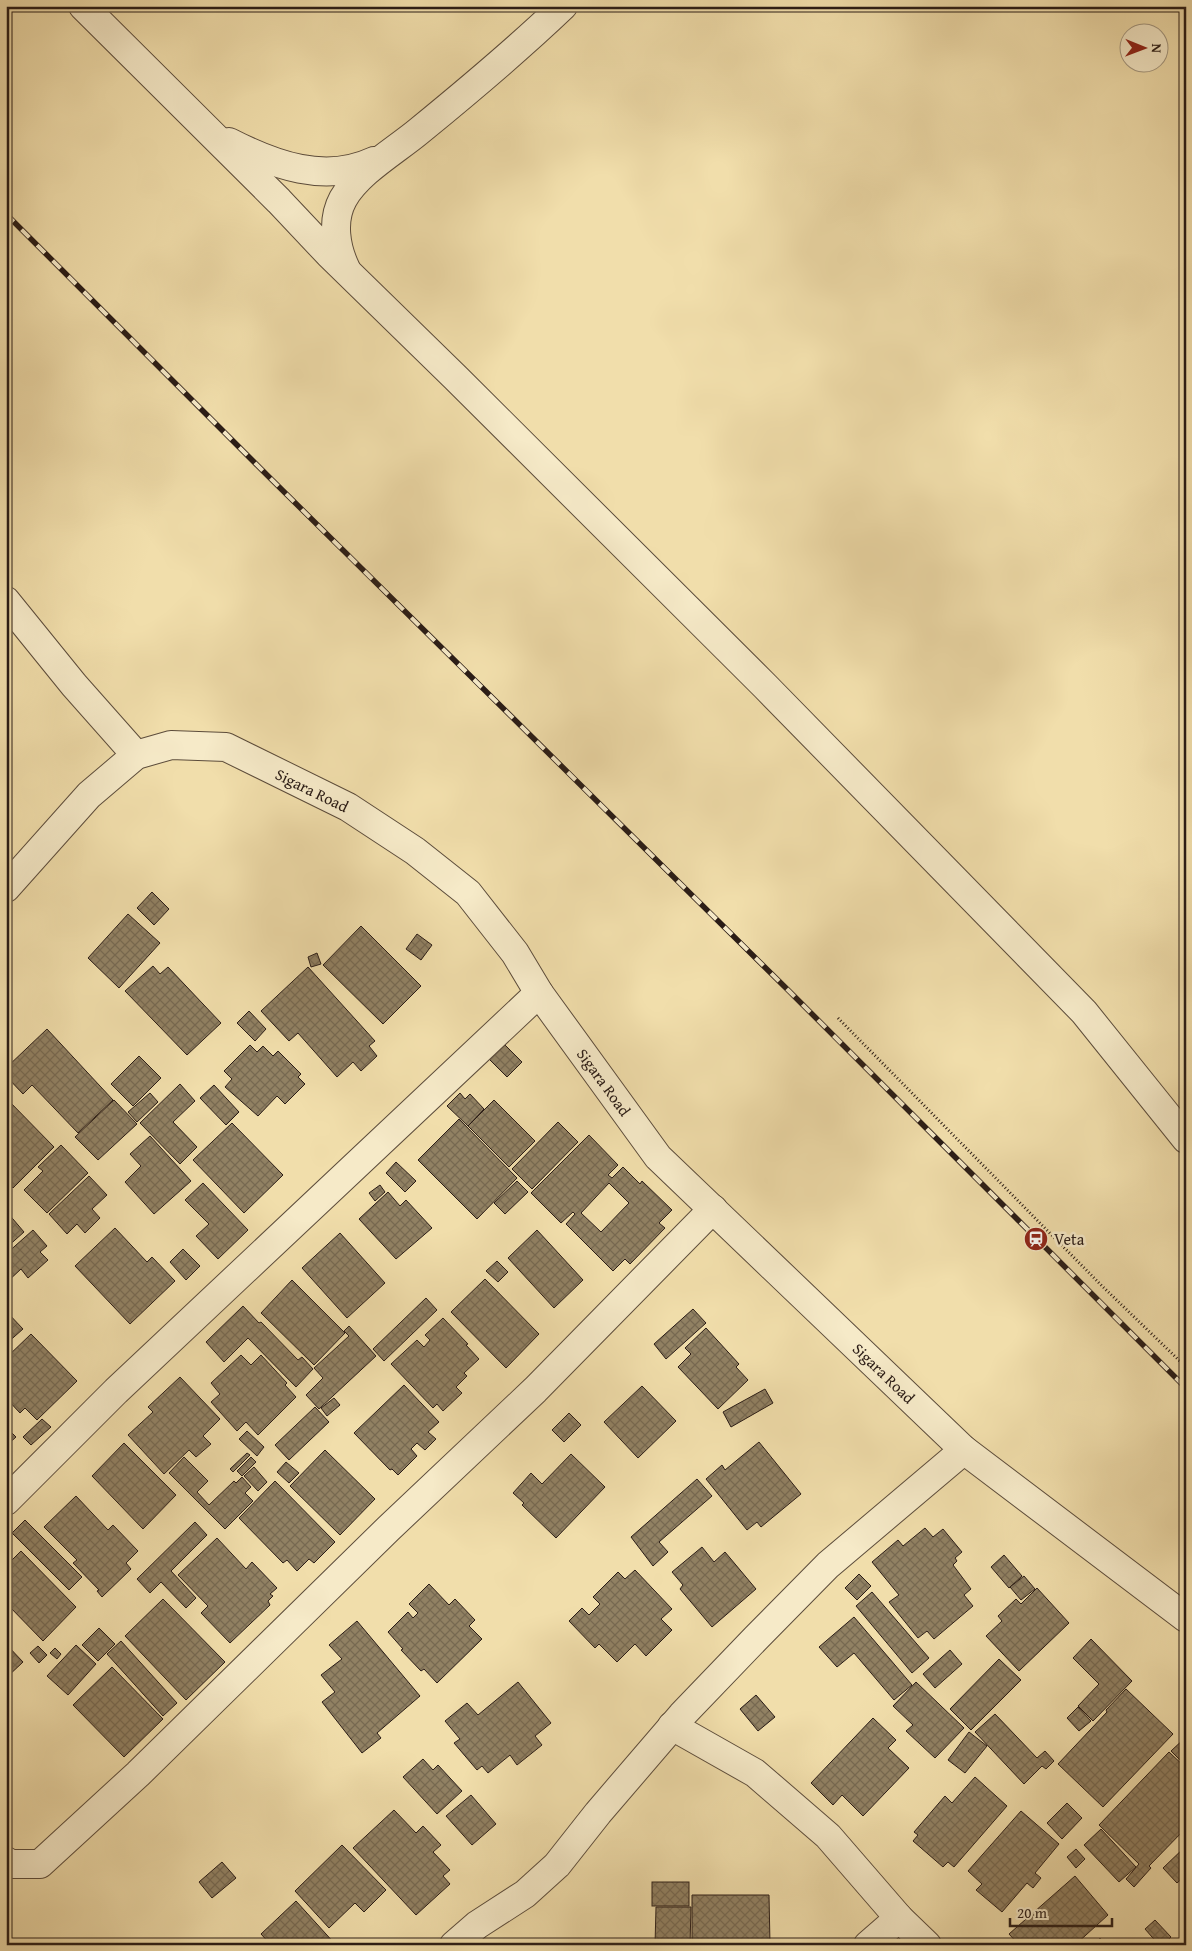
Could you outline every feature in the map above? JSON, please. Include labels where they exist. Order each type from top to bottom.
[{"type":"street","points":[[83,6],[350,275],[765,686],[1084,1012],[1186,1139]]},
{"type":"street","points":[[350,275],[341,257],[336,240],[337,218],[342,202],[350,187],[371,168],[396,151],[465,94],[563,6]]},
{"type":"street","points":[[210,132],[282,166],[307,170],[338,172],[365,165],[396,151]]},
{"type":"street","points":[[6,601],[74,685],[136,755]]},
{"type":"street","name":"Sigara Road","points":[[6,888],[89,794],[136,755],[171,745],[226,747],[348,807],[415,851],[468,893],[514,953],[539,993],[658,1157],[964,1450],[1186,1618]]},
{"type":"street","points":[[6,1501],[116,1391],[539,993]]},
{"type":"street","points":[[6,1861],[11,1864],[40,1864],[131,1780],[388,1529],[534,1390],[713,1210]]},
{"type":"street","points":[[454,1945],[477,1926],[525,1894],[557,1865],[598,1813],[672,1726],[828,1565],[964,1450]]},
{"type":"street","points":[[672,1726],[754,1773],[784,1798],[828,1836],[899,1918],[926,1945]]},
{"type":"street","points":[[868,1945],[899,1918]]},
{"type":"path","points":[[838,1018],[1093,1278],[1186,1367]]},
{"type":"building","points":[[152,892],[169,909],[154,925],[137,908]]},
{"type":"building","points":[[128,914],[160,943],[119,988],[88,958]]},
{"type":"building","points":[[361,926],[421,986],[383,1024],[323,965]]},
{"type":"building","points":[[417,934],[432,945],[421,960],[406,949]]},
{"type":"building","points":[[317,953],[321,964],[311,967],[308,957]]},
{"type":"building","points":[[153,966],[160,974],[168,967],[221,1023],[187,1055],[125,991]]},
{"type":"building","points":[[308,967],[375,1041],[369,1046],[377,1056],[361,1071],[353,1062],[337,1077],[298,1033],[289,1041],[261,1011]]},
{"type":"building","points":[[249,1011],[266,1029],[255,1041],[237,1023]]},
{"type":"building","points":[[47,1029],[113,1100],[78,1133],[32,1085],[23,1094],[6,1076],[6,1068]]},
{"type":"building","points":[[504,1044],[522,1062],[507,1077],[488,1058]]},
{"type":"building","points":[[250,1045],[257,1052],[263,1046],[273,1056],[278,1051],[301,1074],[298,1077],[305,1084],[285,1104],[277,1096],[258,1116],[225,1087],[232,1079],[224,1071]]},
{"type":"building","points":[[139,1056],[161,1078],[133,1106],[111,1084]]},
{"type":"building","points":[[180,1084],[195,1101],[173,1122],[197,1147],[180,1164],[140,1123]]},
{"type":"building","points":[[214,1085],[239,1112],[226,1125],[200,1098]]},
{"type":"building","points":[[150,1093],[158,1102],[137,1122],[128,1112]]},
{"type":"building","points":[[460,1093],[465,1099],[470,1094],[484,1109],[468,1126],[447,1106]]},
{"type":"building","points":[[6,1098],[54,1147],[13,1188],[6,1181]]},
{"type":"building","points":[[114,1100],[137,1124],[98,1160],[75,1137]]},
{"type":"building","points":[[494,1100],[535,1141],[509,1167],[468,1126]]},
{"type":"building","points":[[459,1119],[517,1178],[477,1219],[418,1160]]},
{"type":"building","points":[[558,1122],[578,1142],[532,1189],[512,1169]]},
{"type":"building","points":[[232,1123],[283,1175],[244,1213],[193,1160]]},
{"type":"building","points":[[589,1135],[618,1165],[608,1175],[612,1178],[623,1167],[640,1184],[642,1181],[672,1210],[659,1223],[665,1228],[630,1264],[625,1259],[613,1271],[566,1224],[575,1214],[573,1212],[561,1223],[531,1193]],"holes":[[[609,1183],[629,1203],[601,1232],[581,1213]]]},
{"type":"building","points":[[150,1136],[191,1181],[154,1214],[125,1182],[141,1166],[130,1154]]},
{"type":"building","points":[[61,1145],[88,1173],[47,1213],[24,1190],[43,1171],[38,1167]]},
{"type":"building","points":[[396,1162],[416,1181],[405,1192],[386,1173]]},
{"type":"building","points":[[89,1176],[107,1195],[92,1209],[100,1218],[85,1233],[77,1224],[67,1234],[49,1214]]},
{"type":"building","points":[[517,1181],[528,1192],[505,1214],[494,1203]]},
{"type":"building","points":[[203,1183],[248,1230],[218,1259],[196,1236],[209,1224],[185,1200]]},
{"type":"building","points":[[380,1185],[385,1192],[375,1201],[369,1193]]},
{"type":"building","points":[[388,1192],[400,1206],[406,1200],[432,1228],[396,1259],[359,1219]]},
{"type":"building","points":[[6,1212],[24,1232],[6,1248]]},
{"type":"building","points":[[115,1228],[147,1262],[152,1257],[175,1281],[130,1324],[75,1266]]},
{"type":"building","points":[[33,1230],[47,1246],[40,1252],[48,1260],[28,1278],[21,1269],[6,1283],[6,1254]]},
{"type":"building","points":[[537,1230],[583,1280],[554,1308],[508,1258]]},
{"type":"building","points":[[340,1233],[385,1283],[347,1318],[302,1268]]},
{"type":"building","points":[[183,1249],[200,1266],[186,1280],[170,1262]]},
{"type":"building","points":[[497,1261],[508,1272],[498,1282],[486,1271]]},
{"type":"building","points":[[485,1279],[539,1334],[506,1368],[451,1312]]},
{"type":"building","points":[[292,1280],[345,1333],[314,1365],[261,1313]]},
{"type":"building","points":[[426,1298],[437,1310],[384,1361],[373,1349]]},
{"type":"building","points":[[243,1306],[298,1360],[302,1357],[313,1369],[296,1387],[248,1338],[224,1362],[206,1342]]},
{"type":"building","points":[[693,1309],[706,1323],[666,1359],[654,1344]]},
{"type":"building","points":[[6,1311],[23,1329],[6,1344]]},
{"type":"building","points":[[443,1318],[468,1344],[466,1345],[479,1359],[464,1373],[467,1376],[456,1387],[462,1393],[443,1411],[437,1404],[433,1408],[391,1364],[417,1340],[424,1347],[430,1340],[425,1335]]},
{"type":"building","points":[[349,1326],[376,1356],[319,1409],[306,1395],[323,1378],[314,1368],[349,1336],[344,1331]]},
{"type":"building","points":[[706,1328],[739,1364],[736,1367],[748,1380],[718,1409],[678,1367],[691,1354],[685,1348]]},
{"type":"building","points":[[31,1334],[77,1381],[37,1420],[25,1408],[20,1413],[6,1398],[6,1358]]},
{"type":"building","points":[[241,1355],[251,1365],[261,1355],[287,1383],[285,1385],[296,1397],[258,1435],[246,1422],[237,1431],[211,1402],[220,1394],[211,1383]]},
{"type":"building","points":[[180,1377],[220,1419],[203,1436],[211,1444],[196,1457],[189,1450],[164,1474],[128,1435],[153,1412],[148,1407]]},
{"type":"building","points":[[404,1385],[439,1422],[428,1432],[436,1439],[425,1450],[417,1443],[411,1449],[417,1456],[398,1475],[392,1469],[390,1470],[354,1433]]},
{"type":"building","points":[[642,1386],[676,1421],[638,1458],[604,1422]]},
{"type":"building","points":[[765,1389],[773,1403],[731,1427],[723,1412]]},
{"type":"building","points":[[334,1398],[340,1405],[327,1416],[321,1408]]},
{"type":"building","points":[[315,1407],[329,1422],[289,1460],[275,1445]]},
{"type":"building","points":[[569,1413],[581,1425],[564,1442],[552,1430]]},
{"type":"building","points":[[42,1419],[51,1427],[31,1445],[23,1437]]},
{"type":"building","points":[[6,1427],[16,1437],[6,1446]]},
{"type":"building","points":[[247,1431],[264,1447],[257,1456],[239,1439]]},
{"type":"building","points":[[759,1442],[801,1494],[761,1527],[757,1522],[747,1530],[706,1479],[722,1465],[725,1470]]},
{"type":"building","points":[[124,1443],[176,1495],[143,1529],[92,1476]]},
{"type":"building","points":[[325,1450],[375,1499],[340,1535],[290,1486]]},
{"type":"building","points":[[247,1453],[250,1455],[233,1472],[230,1469]]},
{"type":"building","points":[[571,1454],[605,1487],[556,1538],[522,1505],[524,1503],[513,1493],[531,1473],[542,1484]]},
{"type":"building","points":[[184,1457],[208,1481],[197,1492],[209,1505],[234,1481],[236,1483],[242,1477],[251,1487],[245,1493],[253,1501],[225,1529],[169,1473]]},
{"type":"building","points":[[251,1457],[256,1462],[242,1476],[237,1471]]},
{"type":"building","points":[[286,1462],[299,1473],[289,1483],[277,1472]]},
{"type":"building","points":[[254,1467],[267,1482],[258,1491],[244,1476]]},
{"type":"building","points":[[697,1479],[712,1496],[659,1542],[668,1552],[653,1566],[631,1537]]},
{"type":"building","points":[[275,1481],[335,1542],[314,1563],[309,1559],[297,1571],[287,1560],[283,1563],[239,1518]]},
{"type":"building","points":[[76,1496],[108,1530],[113,1525],[138,1551],[126,1563],[131,1569],[102,1597],[97,1591],[99,1590],[73,1563],[77,1560],[44,1527]]},
{"type":"building","points":[[25,1520],[82,1577],[69,1590],[12,1533]]},
{"type":"building","points":[[195,1522],[207,1535],[171,1571],[196,1598],[186,1608],[161,1582],[150,1593],[137,1579]]},
{"type":"building","points":[[925,1528],[933,1537],[943,1529],[962,1552],[955,1558],[957,1561],[953,1565],[971,1589],[964,1595],[973,1606],[934,1639],[927,1631],[918,1638],[889,1602],[899,1595],[872,1562],[898,1540],[903,1546]]},
{"type":"building","points":[[217,1538],[246,1569],[252,1562],[277,1588],[270,1594],[273,1596],[268,1601],[270,1605],[230,1643],[201,1613],[208,1606],[178,1575]]},
{"type":"building","points":[[702,1547],[714,1562],[725,1552],[756,1589],[712,1627],[680,1589],[683,1585],[672,1572]]},
{"type":"building","points":[[21,1551],[76,1607],[43,1641],[6,1603],[6,1566]]},
{"type":"building","points":[[1004,1555],[1022,1576],[1009,1588],[991,1567]]},
{"type":"building","points":[[635,1570],[672,1609],[661,1619],[672,1630],[646,1656],[635,1644],[617,1662],[599,1644],[595,1648],[569,1621],[582,1608],[589,1615],[600,1604],[593,1597],[618,1572],[625,1579]]},
{"type":"building","points":[[859,1574],[871,1586],[857,1600],[845,1588]]},
{"type":"building","points":[[1024,1576],[1035,1589],[1021,1600],[1010,1587]]},
{"type":"building","points":[[429,1584],[449,1605],[455,1599],[475,1620],[469,1626],[482,1639],[437,1683],[424,1669],[421,1671],[401,1650],[403,1649],[388,1632],[408,1612],[413,1618],[418,1613],[409,1604]]},
{"type":"building","points":[[1037,1588],[1069,1623],[1019,1671],[986,1636],[1002,1621],[998,1616],[1016,1599],[1021,1604]]},
{"type":"building","points":[[872,1592],[929,1658],[912,1673],[856,1606]]},
{"type":"building","points":[[163,1599],[225,1662],[186,1700],[125,1636]]},
{"type":"building","points":[[854,1617],[912,1685],[894,1700],[854,1653],[837,1667],[819,1647]]},
{"type":"building","points":[[357,1621],[420,1696],[377,1733],[381,1738],[362,1753],[322,1702],[335,1692],[321,1675],[342,1659],[329,1645]]},
{"type":"building","points":[[99,1628],[115,1644],[98,1661],[82,1645]]},
{"type":"building","points":[[1091,1639],[1132,1681],[1093,1721],[1078,1706],[1099,1684],[1073,1658]]},
{"type":"building","points":[[121,1641],[177,1703],[163,1716],[107,1654]]},
{"type":"building","points":[[6,1644],[23,1662],[6,1678]]},
{"type":"building","points":[[76,1645],[96,1664],[68,1695],[47,1676]]},
{"type":"building","points":[[38,1646],[47,1655],[39,1663],[30,1653]]},
{"type":"building","points":[[55,1648],[61,1654],[57,1659],[50,1653]]},
{"type":"building","points":[[950,1650],[962,1664],[935,1688],[923,1674]]},
{"type":"building","points":[[999,1659],[1021,1680],[971,1730],[950,1709]]},
{"type":"building","points":[[112,1667],[163,1719],[124,1757],[73,1705]]},
{"type":"building","points":[[518,1682],[551,1723],[535,1736],[542,1745],[517,1765],[510,1755],[488,1773],[482,1766],[477,1770],[454,1743],[460,1739],[445,1721],[467,1703],[478,1715]]},
{"type":"building","points":[[916,1682],[964,1728],[935,1758],[906,1731],[913,1725],[893,1706]]},
{"type":"building","points":[[1126,1689],[1173,1734],[1103,1807],[1058,1764]]},
{"type":"building","points":[[756,1695],[775,1717],[758,1731],[740,1709]]},
{"type":"building","points":[[1078,1707],[1091,1721],[1079,1731],[1067,1718]]},
{"type":"building","points":[[995,1714],[1037,1758],[1045,1751],[1054,1761],[1046,1769],[1042,1766],[1024,1784],[975,1732]]},
{"type":"building","points":[[873,1718],[896,1740],[888,1748],[909,1768],[863,1816],[842,1795],[833,1805],[811,1783]]},
{"type":"building","points":[[969,1732],[987,1746],[965,1773],[948,1760]]},
{"type":"building","points":[[1186,1737],[1186,1766],[1171,1751]]},
{"type":"building","points":[[1169,1752],[1186,1768],[1186,1828],[1149,1866],[1151,1868],[1134,1887],[1126,1879],[1139,1864],[1099,1825]]},
{"type":"building","points":[[423,1759],[433,1770],[438,1765],[462,1791],[437,1814],[403,1777]]},
{"type":"building","points":[[975,1777],[1007,1806],[954,1867],[948,1862],[943,1867],[913,1841],[918,1835],[914,1832],[945,1796],[952,1803]]},
{"type":"building","points":[[471,1795],[496,1824],[472,1845],[446,1816]]},
{"type":"building","points":[[1067,1803],[1082,1818],[1062,1839],[1047,1823]]},
{"type":"building","points":[[394,1810],[416,1833],[423,1826],[441,1845],[433,1852],[450,1870],[443,1876],[450,1884],[416,1915],[353,1848]]},
{"type":"building","points":[[1021,1811],[1059,1844],[1035,1873],[1041,1878],[1033,1888],[1027,1883],[1002,1912],[976,1890],[982,1884],[968,1871]]},
{"type":"building","points":[[1101,1829],[1136,1867],[1119,1882],[1084,1845]]},
{"type":"building","points":[[342,1845],[386,1890],[364,1912],[355,1903],[329,1928],[295,1891]]},
{"type":"building","points":[[1186,1846],[1186,1875],[1177,1883],[1163,1868]]},
{"type":"building","points":[[1076,1849],[1085,1859],[1076,1868],[1067,1857]]},
{"type":"building","points":[[222,1862],[236,1878],[212,1898],[199,1882]]},
{"type":"building","points":[[1075,1876],[1108,1915],[1075,1945],[1019,1945],[1009,1934]]},
{"type":"building","points":[[652,1882],[689,1882],[689,1906],[652,1906]]},
{"type":"building","points":[[692,1895],[769,1895],[770,1945],[692,1945]]},
{"type":"building","points":[[296,1901],[336,1945],[271,1945],[261,1934]]},
{"type":"building","points":[[656,1907],[691,1907],[690,1945],[655,1945]]},
{"type":"building","points":[[1155,1920],[1171,1937],[1163,1945],[1159,1945],[1145,1929]]},
{"type":"building","points":[[1100,1938],[1106,1945],[1093,1945]]},
{"type":"railway","points":[[6,214],[1186,1388]]},
{"type":"place","name":"Veta","points":[[1036,1239]]}]
